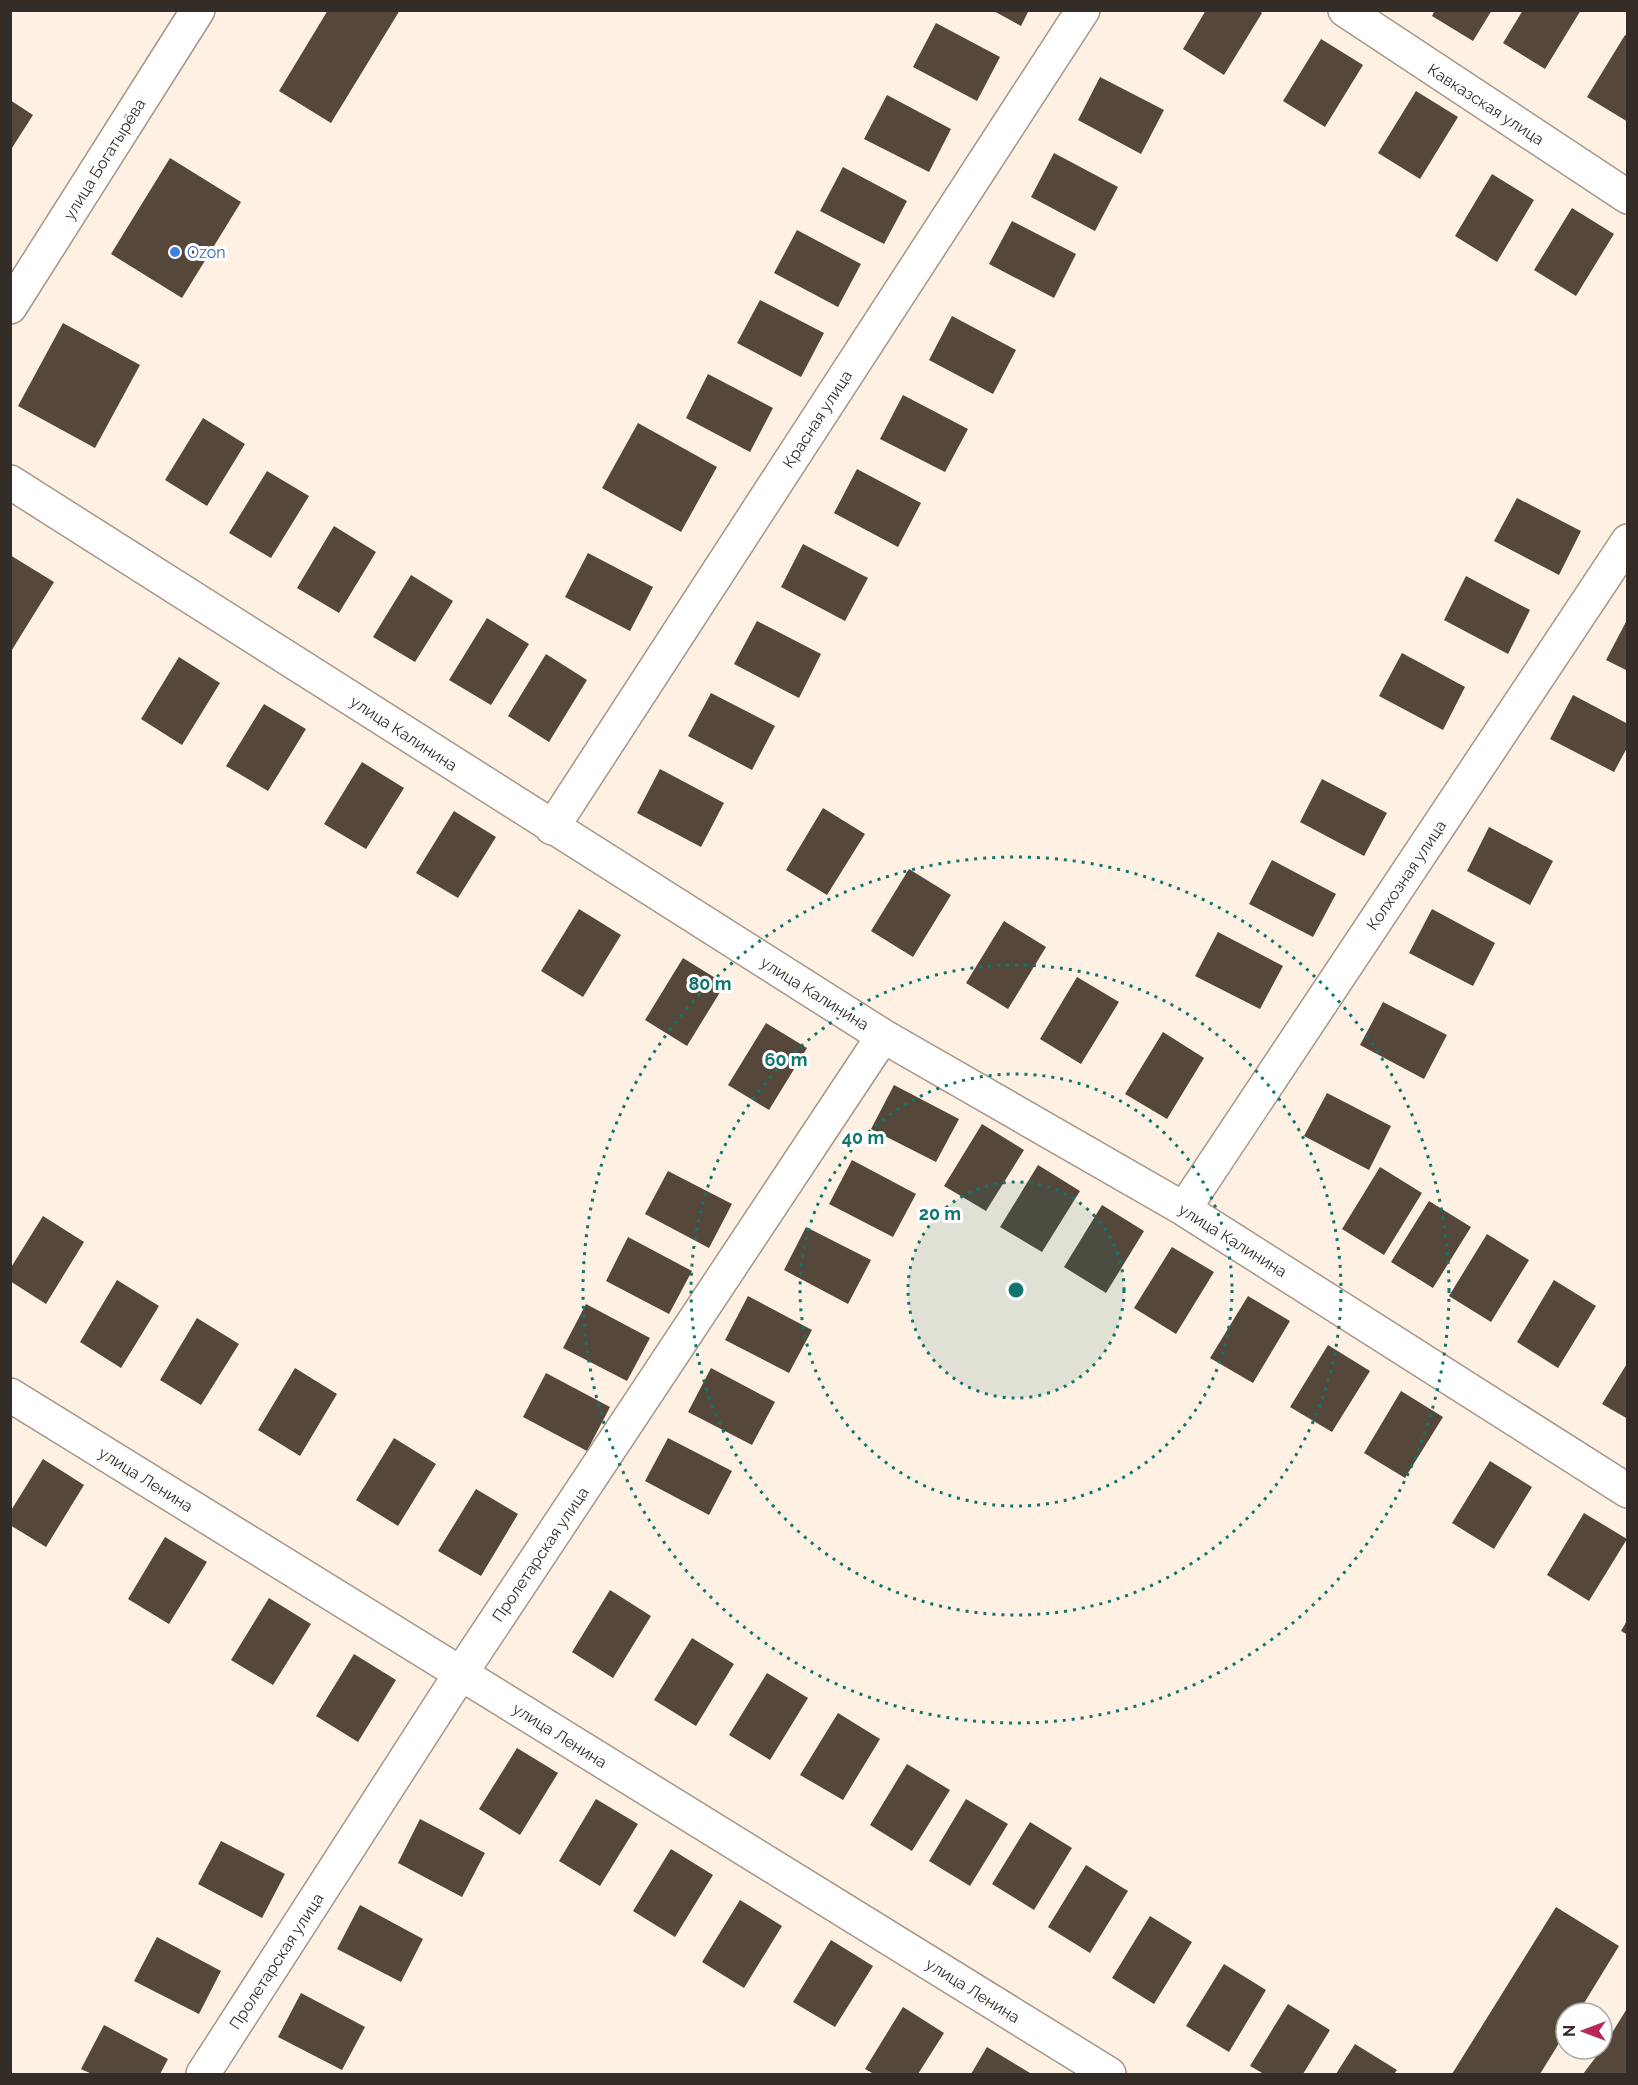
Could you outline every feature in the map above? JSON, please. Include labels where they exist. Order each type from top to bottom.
[{"type":"street","name":"улица Богатырёва","points":[[10,307],[198,10]]},
{"type":"street","name":"Красная улица","points":[[552,828],[1083,10]]},
{"type":"street","name":"Кавказская улица","points":[[1345,10],[1628,197]]},
{"type":"street","name":"улица Калинина","points":[[10,482],[883,1036],[1184,1209],[1628,1491]]},
{"type":"street","name":"Колхозная улица","points":[[1184,1209],[1628,541]]},
{"type":"street","name":"Пролетарская улица","points":[[203,2074],[461,1673],[883,1036]]},
{"type":"street","name":"улица Ленина","points":[[10,1395],[1109,2074]]},
{"type":"building","points":[[328,10],[400,10],[331,123],[279,91]]},
{"type":"building","points":[[992,10],[1029,10],[1021,26]]},
{"type":"building","points":[[1206,10],[1258,10],[1262,13],[1224,75],[1183,49]]},
{"type":"building","points":[[1435,10],[1492,10],[1473,41],[1432,16]]},
{"type":"building","points":[[1523,10],[1581,10],[1545,69],[1503,43]]},
{"type":"building","points":[[936,23],[1000,57],[977,101],[913,67]]},
{"type":"building","points":[[1625,35],[1628,37],[1628,122],[1587,97]]},
{"type":"building","points":[[1321,39],[1363,65],[1325,127],[1283,101]]},
{"type":"building","points":[[1100,77],[1164,110],[1141,154],[1078,120]]},
{"type":"building","points":[[1416,91],[1458,117],[1420,179],[1378,153]]},
{"type":"building","points":[[887,95],[951,129],[929,172],[864,139]]},
{"type":"building","points":[[10,100],[33,115],[10,151]]},
{"type":"building","points":[[1054,153],[1118,187],[1095,231],[1031,197]]},
{"type":"building","points":[[170,158],[241,202],[182,298],[111,254]]},
{"type":"building","points":[[843,167],[907,201],[884,244],[820,211]]},
{"type":"building","points":[[1492,174],[1534,200],[1497,262],[1455,236]]},
{"type":"building","points":[[1572,208],[1614,234],[1576,296],[1534,270]]},
{"type":"building","points":[[1012,221],[1076,254],[1054,298],[989,264]]},
{"type":"building","points":[[797,230],[861,264],[838,307],[774,273]]},
{"type":"building","points":[[760,300],[824,333],[801,377],[737,343]]},
{"type":"building","points":[[952,316],[1016,350],[993,394],[929,360]]},
{"type":"building","points":[[63,323],[140,365],[95,448],[18,406]]},
{"type":"building","points":[[708,374],[773,408],[750,452],[686,418]]},
{"type":"building","points":[[903,395],[968,429],[945,472],[880,439]]},
{"type":"building","points":[[203,418],[245,444],[207,506],[165,480]]},
{"type":"building","points":[[638,423],[717,467],[681,532],[602,488]]},
{"type":"building","points":[[857,469],[921,503],[898,547],[834,513]]},
{"type":"building","points":[[267,471],[309,496],[271,558],[229,533]]},
{"type":"building","points":[[1517,498],[1581,531],[1559,575],[1494,541]]},
{"type":"building","points":[[334,526],[376,552],[339,613],[297,588]]},
{"type":"building","points":[[803,544],[868,578],[845,621],[781,587]]},
{"type":"building","points":[[588,553],[653,587],[630,631],[565,597]]},
{"type":"building","points":[[10,555],[54,582],[10,653]]},
{"type":"building","points":[[411,575],[453,601],[415,662],[373,637]]},
{"type":"building","points":[[1466,576],[1530,610],[1508,654],[1444,620]]},
{"type":"building","points":[[487,618],[529,644],[491,705],[449,680]]},
{"type":"building","points":[[1628,618],[1628,671],[1606,660]]},
{"type":"building","points":[[757,621],[821,654],[799,698],[734,664]]},
{"type":"building","points":[[1402,653],[1465,687],[1443,730],[1379,696]]},
{"type":"building","points":[[546,654],[587,680],[549,742],[508,716]]},
{"type":"building","points":[[179,657],[220,683],[182,745],[141,719]]},
{"type":"building","points":[[711,693],[775,726],[752,770],[688,736]]},
{"type":"building","points":[[1573,695],[1628,724],[1628,746],[1614,772],[1550,739]]},
{"type":"building","points":[[264,704],[306,729],[268,791],[226,766]]},
{"type":"building","points":[[362,762],[404,788],[366,849],[324,824]]},
{"type":"building","points":[[660,769],[724,803],[701,847],[637,813]]},
{"type":"building","points":[[1322,779],[1387,813],[1364,856],[1300,822]]},
{"type":"building","points":[[823,808],[865,834],[827,895],[786,870]]},
{"type":"building","points":[[454,811],[496,837],[458,898],[416,873]]},
{"type":"building","points":[[1489,827],[1553,861],[1530,905],[1467,871]]},
{"type":"building","points":[[1272,860],[1336,894],[1313,937],[1249,904]]},
{"type":"building","points":[[909,869],[951,895],[913,957],[871,931]]},
{"type":"building","points":[[579,909],[621,935],[583,997],[541,971]]},
{"type":"building","points":[[1432,909],[1495,943],[1473,986],[1409,953]]},
{"type":"building","points":[[1004,921],[1046,947],[1008,1009],[966,983]]},
{"type":"building","points":[[1218,932],[1283,966],[1260,1009],[1195,976]]},
{"type":"building","points":[[683,958],[725,984],[687,1046],[645,1020]]},
{"type":"building","points":[[1077,977],[1119,1002],[1081,1064],[1040,1039]]},
{"type":"building","points":[[1383,1002],[1447,1035],[1424,1079],[1360,1045]]},
{"type":"building","points":[[766,1023],[807,1048],[769,1110],[728,1085]]},
{"type":"building","points":[[1163,1032],[1204,1058],[1167,1119],[1125,1094]]},
{"type":"building","points":[[894,1085],[959,1119],[936,1162],[871,1129]]},
{"type":"building","points":[[1327,1093],[1391,1126],[1369,1170],[1304,1136]]},
{"type":"building","points":[[982,1124],[1024,1150],[986,1211],[944,1186]]},
{"type":"building","points":[[852,1160],[916,1194],[893,1237],[829,1204]]},
{"type":"building","points":[[1038,1165],[1080,1191],[1042,1252],[1000,1227]]},
{"type":"building","points":[[1380,1167],[1422,1193],[1384,1255],[1342,1229]]},
{"type":"building","points":[[668,1171],[732,1204],[709,1248],[645,1214]]},
{"type":"building","points":[[1429,1201],[1471,1227],[1433,1288],[1391,1262]]},
{"type":"building","points":[[1102,1205],[1144,1231],[1106,1293],[1064,1267]]},
{"type":"building","points":[[43,1216],[84,1242],[46,1304],[10,1281],[10,1269]]},
{"type":"building","points":[[806,1227],[871,1260],[848,1304],[784,1270]]},
{"type":"building","points":[[1487,1234],[1529,1260],[1491,1322],[1449,1296]]},
{"type":"building","points":[[628,1237],[692,1271],[669,1314],[606,1281]]},
{"type":"building","points":[[1172,1247],[1214,1272],[1176,1334],[1134,1308]]},
{"type":"building","points":[[117,1280],[159,1306],[121,1368],[80,1342]]},
{"type":"building","points":[[1554,1280],[1596,1306],[1558,1368],[1517,1342]]},
{"type":"building","points":[[748,1296],[812,1330],[789,1373],[725,1340]]},
{"type":"building","points":[[1248,1296],[1290,1321],[1253,1383],[1210,1358]]},
{"type":"building","points":[[586,1304],[650,1338],[627,1381],[563,1348]]},
{"type":"building","points":[[197,1318],[239,1344],[201,1405],[160,1380]]},
{"type":"building","points":[[1328,1345],[1370,1371],[1332,1432],[1290,1407]]},
{"type":"building","points":[[1628,1362],[1628,1419],[1602,1404]]},
{"type":"building","points":[[295,1368],[337,1394],[300,1456],[258,1430]]},
{"type":"building","points":[[711,1368],[775,1402],[752,1445],[688,1412]]},
{"type":"building","points":[[546,1373],[610,1407],[587,1451],[523,1417]]},
{"type":"building","points":[[1401,1391],[1443,1417],[1405,1478],[1364,1453]]},
{"type":"building","points":[[394,1438],[436,1464],[398,1526],[356,1500]]},
{"type":"building","points":[[668,1438],[732,1471],[709,1515],[645,1481]]},
{"type":"building","points":[[43,1459],[84,1485],[46,1547],[10,1525],[10,1512]]},
{"type":"building","points":[[1490,1461],[1532,1487],[1494,1549],[1452,1523]]},
{"type":"building","points":[[476,1489],[518,1514],[481,1576],[438,1551]]},
{"type":"building","points":[[1584,1513],[1627,1539],[1589,1601],[1547,1575]]},
{"type":"building","points":[[165,1537],[207,1562],[169,1624],[128,1599]]},
{"type":"building","points":[[610,1590],[651,1616],[613,1678],[572,1652]]},
{"type":"building","points":[[269,1598],[311,1624],[273,1685],[231,1660]]},
{"type":"building","points":[[1628,1619],[1628,1635],[1621,1631]]},
{"type":"building","points":[[692,1638],[734,1664],[696,1726],[654,1700]]},
{"type":"building","points":[[354,1654],[396,1680],[358,1742],[316,1716]]},
{"type":"building","points":[[767,1673],[808,1698],[770,1760],[729,1735]]},
{"type":"building","points":[[838,1713],[880,1739],[843,1800],[800,1775]]},
{"type":"building","points":[[517,1748],[558,1773],[520,1835],[479,1809]]},
{"type":"building","points":[[907,1764],[950,1790],[912,1851],[870,1825]]},
{"type":"building","points":[[596,1799],[638,1824],[600,1886],[559,1861]]},
{"type":"building","points":[[966,1799],[1008,1824],[970,1886],[929,1861]]},
{"type":"building","points":[[420,1819],[485,1853],[462,1897],[398,1863]]},
{"type":"building","points":[[1030,1822],[1072,1848],[1034,1910],[992,1884]]},
{"type":"building","points":[[221,1841],[285,1874],[262,1918],[198,1884]]},
{"type":"building","points":[[671,1849],[713,1875],[675,1937],[633,1911]]},
{"type":"building","points":[[1086,1865],[1128,1891],[1090,1953],[1048,1927]]},
{"type":"building","points":[[740,1900],[782,1926],[744,1988],[702,1962]]},
{"type":"building","points":[[360,1905],[423,1939],[401,1982],[337,1949]]},
{"type":"building","points":[[1556,1907],[1619,1946],[1585,2001],[1554,2001],[1554,2051],[1540,2074],[1452,2074]]},
{"type":"building","points":[[1150,1916],[1192,1942],[1154,2004],[1112,1978]]},
{"type":"building","points":[[157,1937],[221,1971],[199,2014],[134,1981]]},
{"type":"building","points":[[831,1940],[873,1966],[835,2027],[793,2002]]},
{"type":"building","points":[[1224,1964],[1266,1990],[1229,2052],[1186,2026]]},
{"type":"building","points":[[301,1993],[365,2027],[342,2070],[278,2037]]},
{"type":"building","points":[[1288,2004],[1330,2030],[1303,2074],[1264,2074],[1250,2066]]},
{"type":"building","points":[[903,2007],[944,2033],[918,2074],[874,2074],[865,2069]]},
{"type":"building","points":[[1628,2007],[1628,2074],[1583,2074],[1593,2061],[1614,2061],[1614,2030]]},
{"type":"building","points":[[104,2025],[168,2059],[160,2074],[92,2074],[81,2069]]},
{"type":"building","points":[[1355,2044],[1397,2070],[1394,2074],[1336,2074]]},
{"type":"building","points":[[987,2047],[1030,2073],[971,2074]]},
{"type":"place","name":"Ozon","points":[[175,252]]}]
